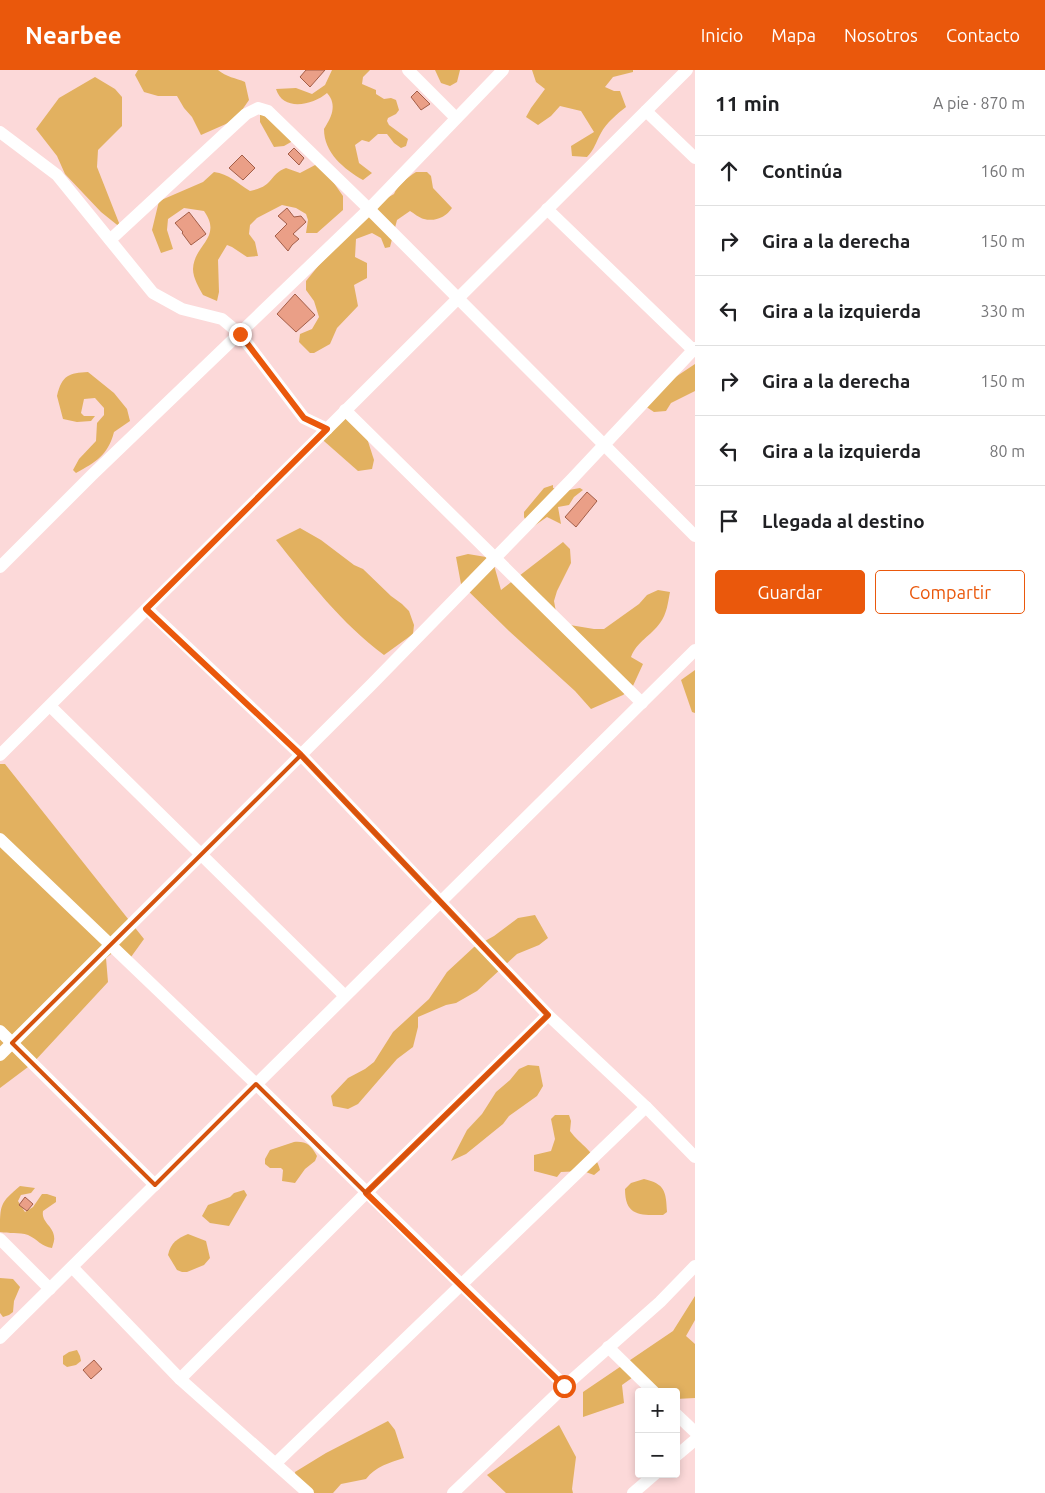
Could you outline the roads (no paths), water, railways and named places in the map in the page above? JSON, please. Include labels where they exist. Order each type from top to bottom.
[{"type":"street","points":[[408,70],[456,118]]},
{"type":"street","points":[[0,567],[92,475],[369,209],[503,70]]},
{"type":"street","points":[[0,756],[686,70]]},
{"type":"street","points":[[110,240],[246,114],[258,108],[268,111],[369,209],[695,536]]},
{"type":"street","points":[[646,111],[695,158]]},
{"type":"street","points":[[0,132],[57,175],[153,293],[182,309],[222,319],[240,334],[304,418],[327,429]]},
{"type":"street","points":[[0,1055],[301,755],[692,355],[547,209]]},
{"type":"street","points":[[346,410],[642,703]]},
{"type":"street","points":[[146,609],[301,755],[548,1015],[646,1107],[695,1157]]},
{"type":"street","points":[[0,1338],[695,650]]},
{"type":"street","points":[[50,706],[346,996]]},
{"type":"street","points":[[0,839],[256,1084],[564,1386]]},
{"type":"street","points":[[180,1379],[548,1015]]},
{"type":"street","points":[[0,1031],[155,1185]]},
{"type":"street","points":[[276,1463],[646,1107]]},
{"type":"street","points":[[0,1239],[50,1289]]},
{"type":"street","points":[[453,1493],[564,1386],[660,1302],[695,1266]]},
{"type":"street","points":[[72,1267],[180,1379],[308,1493]]},
{"type":"street","points":[[608,1347],[650,1388]]},
{"type":"street","points":[[680,1418],[695,1432]]},
{"type":"street","points":[[680,1453],[695,1440]]},
{"type":"street","points":[[633,1493],[650,1478]]}]
